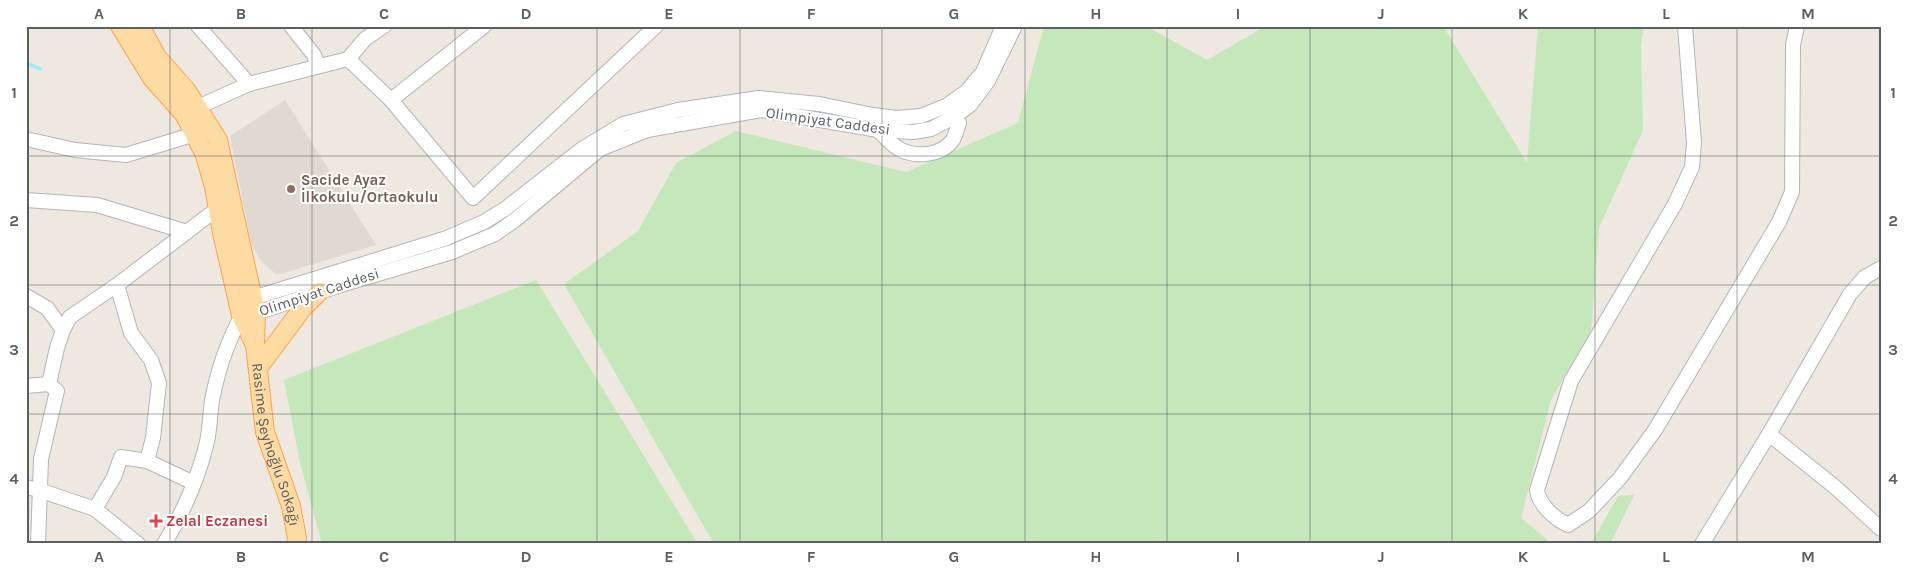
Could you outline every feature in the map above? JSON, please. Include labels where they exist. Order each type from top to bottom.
[{"type":"main road","points":[[120,26],[152,78],[184,114],[206,155],[217,209],[250,309]]},
{"type":"main road","points":[[140,26],[157,57],[187,91],[218,140],[250,309]]},
{"type":"main road","points":[[258,368],[302,309],[319,292]]},
{"type":"main road","name":"Rasime Şeyhoğlu Sokağı","points":[[250,309],[265,432],[291,506],[297,538],[296,544]]},
{"type":"street","points":[[198,26],[248,84]]},
{"type":"street","points":[[291,26],[314,55],[318,66]]},
{"type":"street","points":[[198,107],[248,84],[348,59],[365,39],[384,26]]},
{"type":"street","points":[[391,100],[484,26]]},
{"type":"street","points":[[348,59],[391,100],[474,198],[656,26]]},
{"type":"street","name":"Olimpiyat Caddesi","points":[[250,309],[444,239],[484,222],[501,212],[582,149],[623,124],[678,110],[758,98],[819,104],[896,118],[921,116],[946,106],[966,92],[982,72],[1003,26]]},
{"type":"street","name":"Olimpiyat Caddesi","points":[[250,309],[319,292],[452,252],[495,234],[515,220],[600,149],[647,130],[761,110],[878,130],[913,132],[931,129],[954,117],[970,105],[988,81],[1015,26]]},
{"type":"street","points":[[1685,26],[1694,143],[1692,167],[1674,204],[1571,381],[1537,490],[1540,501],[1568,525],[1588,511],[1620,478],[1655,430],[1779,222],[1792,192],[1794,46],[1797,26]]},
{"type":"street","points":[[878,130],[893,145],[904,152],[916,154],[930,154],[943,149],[953,140],[959,123],[954,117],[940,113],[921,116]]},
{"type":"street","points":[[26,139],[75,150],[126,156],[194,134]]},
{"type":"street","points":[[26,200],[97,205],[187,232]]},
{"type":"street","points":[[49,384],[57,348],[63,330],[70,318],[217,209]]},
{"type":"street","points":[[1702,544],[1769,434],[1850,294],[1865,277],[1881,268]]},
{"type":"street","points":[[117,285],[131,333],[151,360],[159,383],[153,438],[147,461]]},
{"type":"street","points":[[26,296],[47,308],[63,330]]},
{"type":"street","points":[[164,544],[180,518],[207,444],[212,400],[224,356],[250,309]]},
{"type":"street","points":[[26,386],[49,384],[57,391],[33,488],[38,544]]},
{"type":"street","points":[[1769,434],[1835,487],[1881,528]]},
{"type":"street","points":[[95,509],[114,477],[120,457],[147,461],[194,483]]},
{"type":"street","points":[[33,488],[95,509],[138,544]]},
{"type":"shaded area","name":"Sacide Ayaz İlkokulu/Ortaokulu","points":[[285,100],[376,245],[277,275],[261,261],[251,243],[230,136]]},
{"type":"green space","points":[[1044,26],[1146,26],[1207,60],[1266,26],[1443,26],[1527,163],[1538,26],[1646,26],[1643,31],[1641,48],[1643,130],[1599,228],[1591,331],[1551,400],[1521,518],[1552,544],[714,544],[564,284],[638,231],[676,163],[736,131],[906,172],[1018,123]]},
{"type":"green space","points":[[536,280],[698,544],[322,544],[300,463],[284,380]]},
{"type":"green space","points":[[1634,495],[1610,544],[1591,544],[1618,496]]},
{"type":"waterway","points":[[26,63],[40,69]]},
{"type":"place","name":"Sacide Ayaz İlkokulu/Ortaokulu","points":[[291,189]]},
{"type":"place","name":"Zelal Eczanesi","points":[[156,521]]}]
